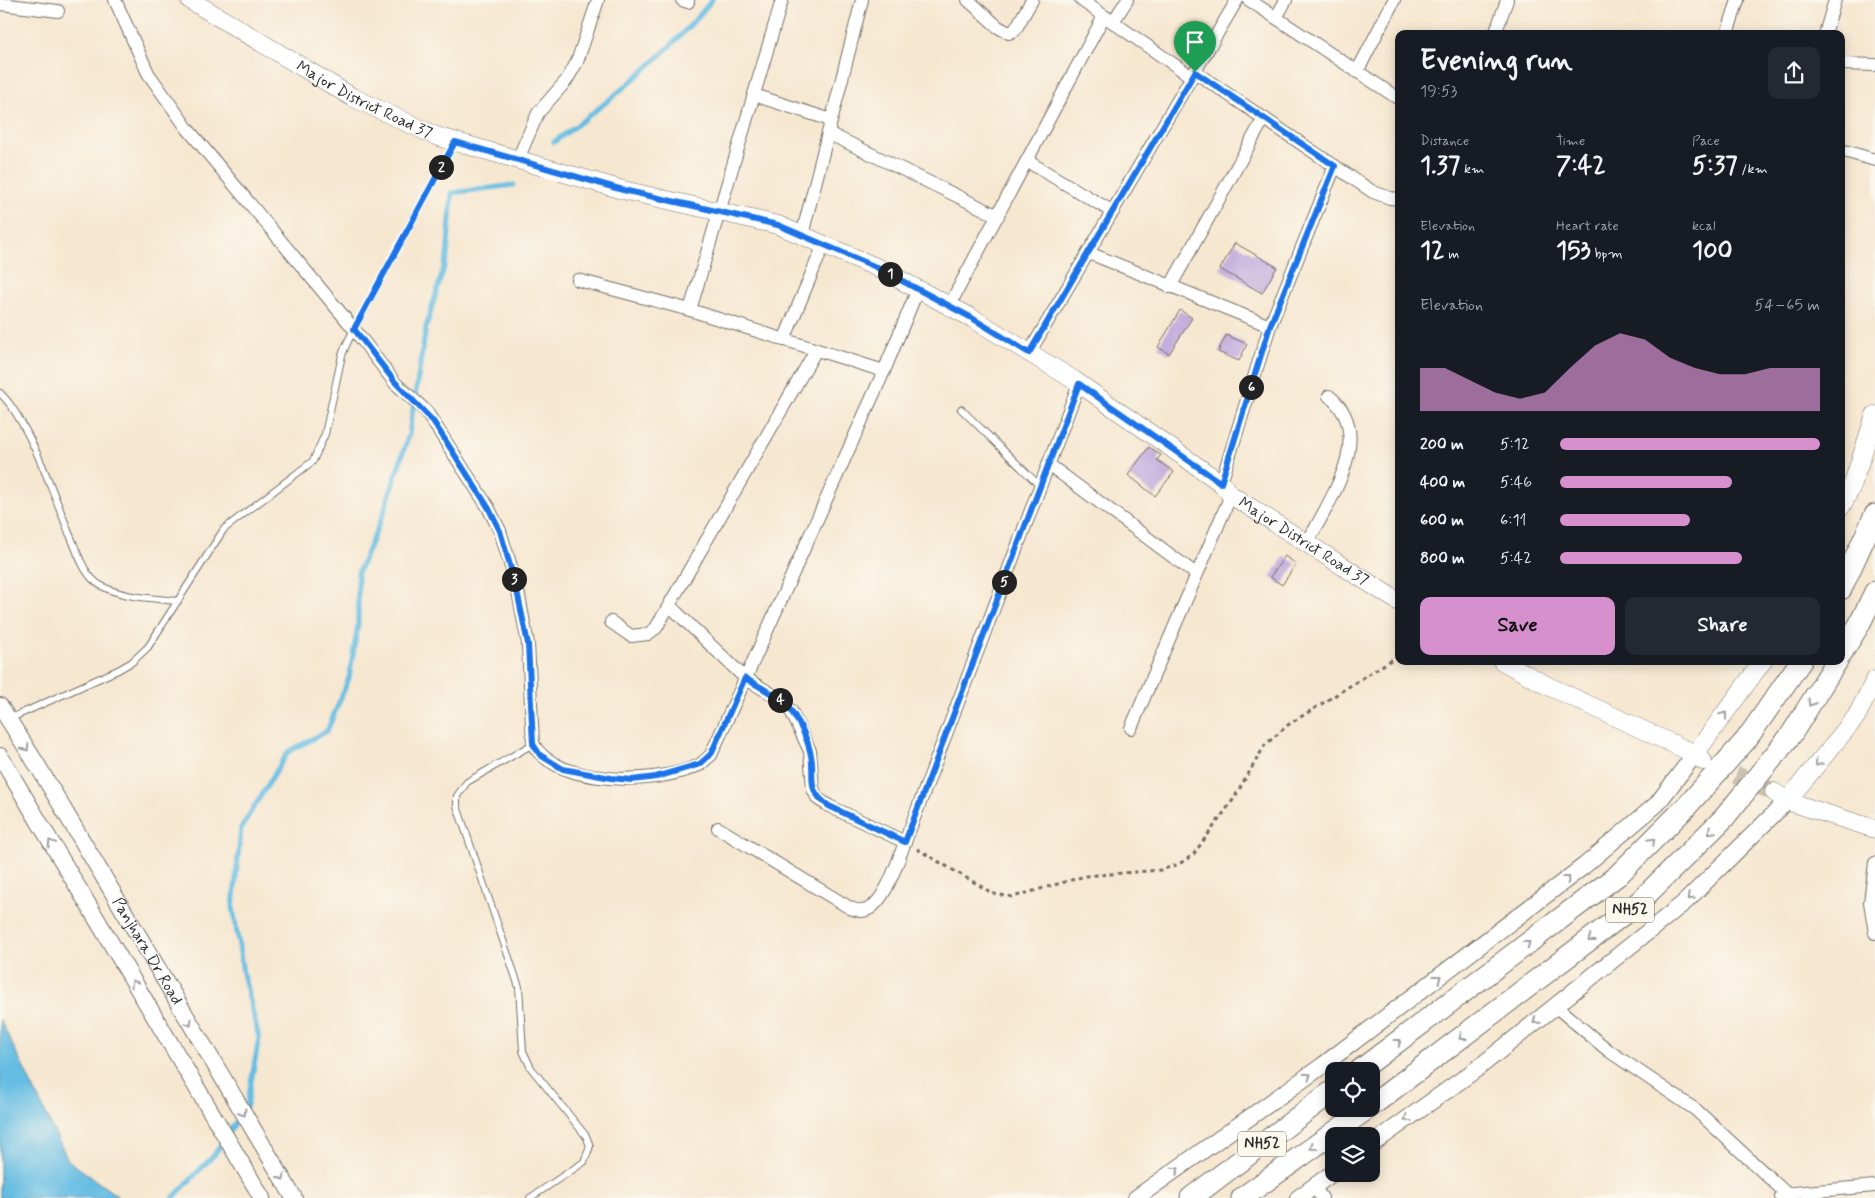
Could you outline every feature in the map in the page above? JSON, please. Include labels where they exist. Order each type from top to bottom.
[{"type":"highway","points":[[1845,581],[1875,514]]},
{"type":"highway","points":[[1845,648],[1859,626],[1875,592]]},
{"type":"highway","name":"NH52","points":[[1371,1062],[1618,875],[1686,807],[1746,740],[1798,665]]},
{"type":"highway","name":"NH52","points":[[1380,1099],[1638,904],[1724,818],[1791,735],[1835,665]]},
{"type":"highway","name":"NH52","points":[[1191,1198],[1325,1097]]},
{"type":"highway","name":"NH52","points":[[1242,1198],[1356,1117]]},
{"type":"main road","name":"Major District Road 37","points":[[190,0],[352,97],[436,136],[623,190],[778,225],[876,267],[949,306],[1079,384],[1226,489],[1307,544],[1395,599]]},
{"type":"main road","points":[[1845,499],[1852,486],[1875,415]]},
{"type":"main road","points":[[1509,665],[1548,686],[1699,757],[1760,665]]},
{"type":"main road","points":[[1875,680],[1856,717],[1780,796],[1875,829]]},
{"type":"street","points":[[115,0],[148,73],[187,128],[354,329],[395,382],[433,421],[488,507],[500,531],[516,586],[528,644],[533,744],[540,755],[563,769],[632,780],[656,777],[700,764],[711,754],[884,371],[918,290]]},
{"type":"street","points":[[518,160],[538,113],[566,81],[577,62],[598,0]]},
{"type":"street","points":[[690,310],[782,0]]},
{"type":"street","points":[[802,235],[862,0]]},
{"type":"street","points":[[968,0],[998,27],[1009,33],[1015,30],[1032,0]]},
{"type":"street","points":[[1081,0],[1264,118],[1373,192],[1395,198]]},
{"type":"street","points":[[949,306],[1026,161],[1108,19],[1127,0]]},
{"type":"street","points":[[1029,353],[1237,0]]},
{"type":"street","points":[[1249,0],[1395,96]]},
{"type":"street","points":[[1276,18],[1286,0]]},
{"type":"street","points":[[1357,72],[1394,0]]},
{"type":"street","points":[[1496,30],[1507,0]]},
{"type":"street","points":[[1729,30],[1738,0]]},
{"type":"street","points":[[1826,30],[1835,0]]},
{"type":"street","points":[[0,4],[58,11]]},
{"type":"street","points":[[1845,64],[1875,65]]},
{"type":"street","points":[[754,95],[831,120]]},
{"type":"street","points":[[1170,287],[1264,118]]},
{"type":"street","points":[[828,133],[998,216]]},
{"type":"street","points":[[1845,151],[1875,160]]},
{"type":"street","points":[[1026,161],[1113,212]]},
{"type":"street","points":[[1131,728],[1196,574],[1226,489],[1270,326],[1335,166]]},
{"type":"street","points":[[784,340],[824,244]]},
{"type":"street","points":[[1089,253],[1270,326]]},
{"type":"street","points":[[578,280],[690,310],[884,371]]},
{"type":"street","points":[[611,622],[631,636],[638,637],[648,634],[656,628],[816,350]]},
{"type":"street","points":[[718,828],[850,908],[862,911],[872,907],[886,889],[905,842],[1079,384]]},
{"type":"street","points":[[1307,544],[1349,459],[1351,438],[1345,416],[1330,396]]},
{"type":"street","points":[[1048,464],[1196,574]]},
{"type":"street","points":[[670,606],[745,678],[778,698],[791,710],[810,751],[813,789],[818,798],[829,806],[905,842]]},
{"type":"street","name":"Panjhara Dr Road","points":[[4,713],[44,776],[294,1198]]},
{"type":"street","name":"Panjhara Dr Road","points":[[0,756],[262,1198]]},
{"type":"street","points":[[1136,1198],[1322,1066],[1584,866],[1657,804],[1699,757]]},
{"type":"street","points":[[1380,1139],[1478,1068],[1685,902],[1780,796]]},
{"type":"street","points":[[1875,863],[1870,902],[1875,933]]},
{"type":"street","points":[[1555,1006],[1609,1050],[1696,1110],[1783,1196],[1875,1186]]},
{"type":"street","points":[[1298,1198],[1318,1192],[1326,1182]]},
{"type":"lane","points":[[4,713],[118,670],[132,662],[148,647],[224,529],[314,461],[325,434],[342,355],[354,329],[455,142]]},
{"type":"lane","points":[[0,393],[19,421],[42,466],[84,566],[97,584],[108,590],[137,597],[178,601]]},
{"type":"lane","points":[[961,409],[1040,486]]},
{"type":"lane","points":[[530,1198],[584,1162],[590,1146],[586,1136],[531,1068],[523,1051],[519,987],[457,806],[457,796],[467,782],[533,744]]},
{"type":"path","points":[[905,842],[994,894],[1013,897],[1085,876],[1161,870],[1179,864],[1193,855],[1233,800],[1243,785],[1252,764],[1265,745],[1288,725],[1395,658]]},
{"type":"water","points":[[0,1019],[68,1160],[120,1198],[0,1198]]},
{"type":"building","points":[[1235,243],[1277,267],[1262,293],[1220,269]]},
{"type":"building","points":[[1180,310],[1192,318],[1169,354],[1158,347]]},
{"type":"building","points":[[1226,335],[1247,344],[1239,361],[1218,352]]},
{"type":"building","points":[[1149,447],[1161,455],[1157,460],[1174,472],[1155,496],[1128,475]]},
{"type":"building","points":[[1285,556],[1296,564],[1282,585],[1270,577]]},
{"type":"waterway","points":[[554,142],[638,76],[677,39],[712,0]]},
{"type":"waterway","points":[[173,1198],[214,1155],[247,1105],[259,1038],[243,973],[233,907],[241,828],[288,752],[327,731],[349,678],[358,624],[358,573],[383,515],[409,434],[426,327],[447,257],[452,193],[514,185]]},
{"type":"tunnel","points":[[1711,764],[1774,792]]},
{"type":"route","points":[[1195,72],[1335,166],[1270,326],[1221,483],[1079,384],[905,842],[829,806],[818,798],[813,789],[810,751],[791,710],[778,698],[745,678],[711,754],[700,764],[656,777],[632,780],[563,769],[540,755],[533,744],[528,644],[516,586],[500,531],[488,507],[426,411],[395,382],[354,329],[455,142],[623,190],[778,225],[876,267],[972,318],[1029,353],[1195,72]]}]
